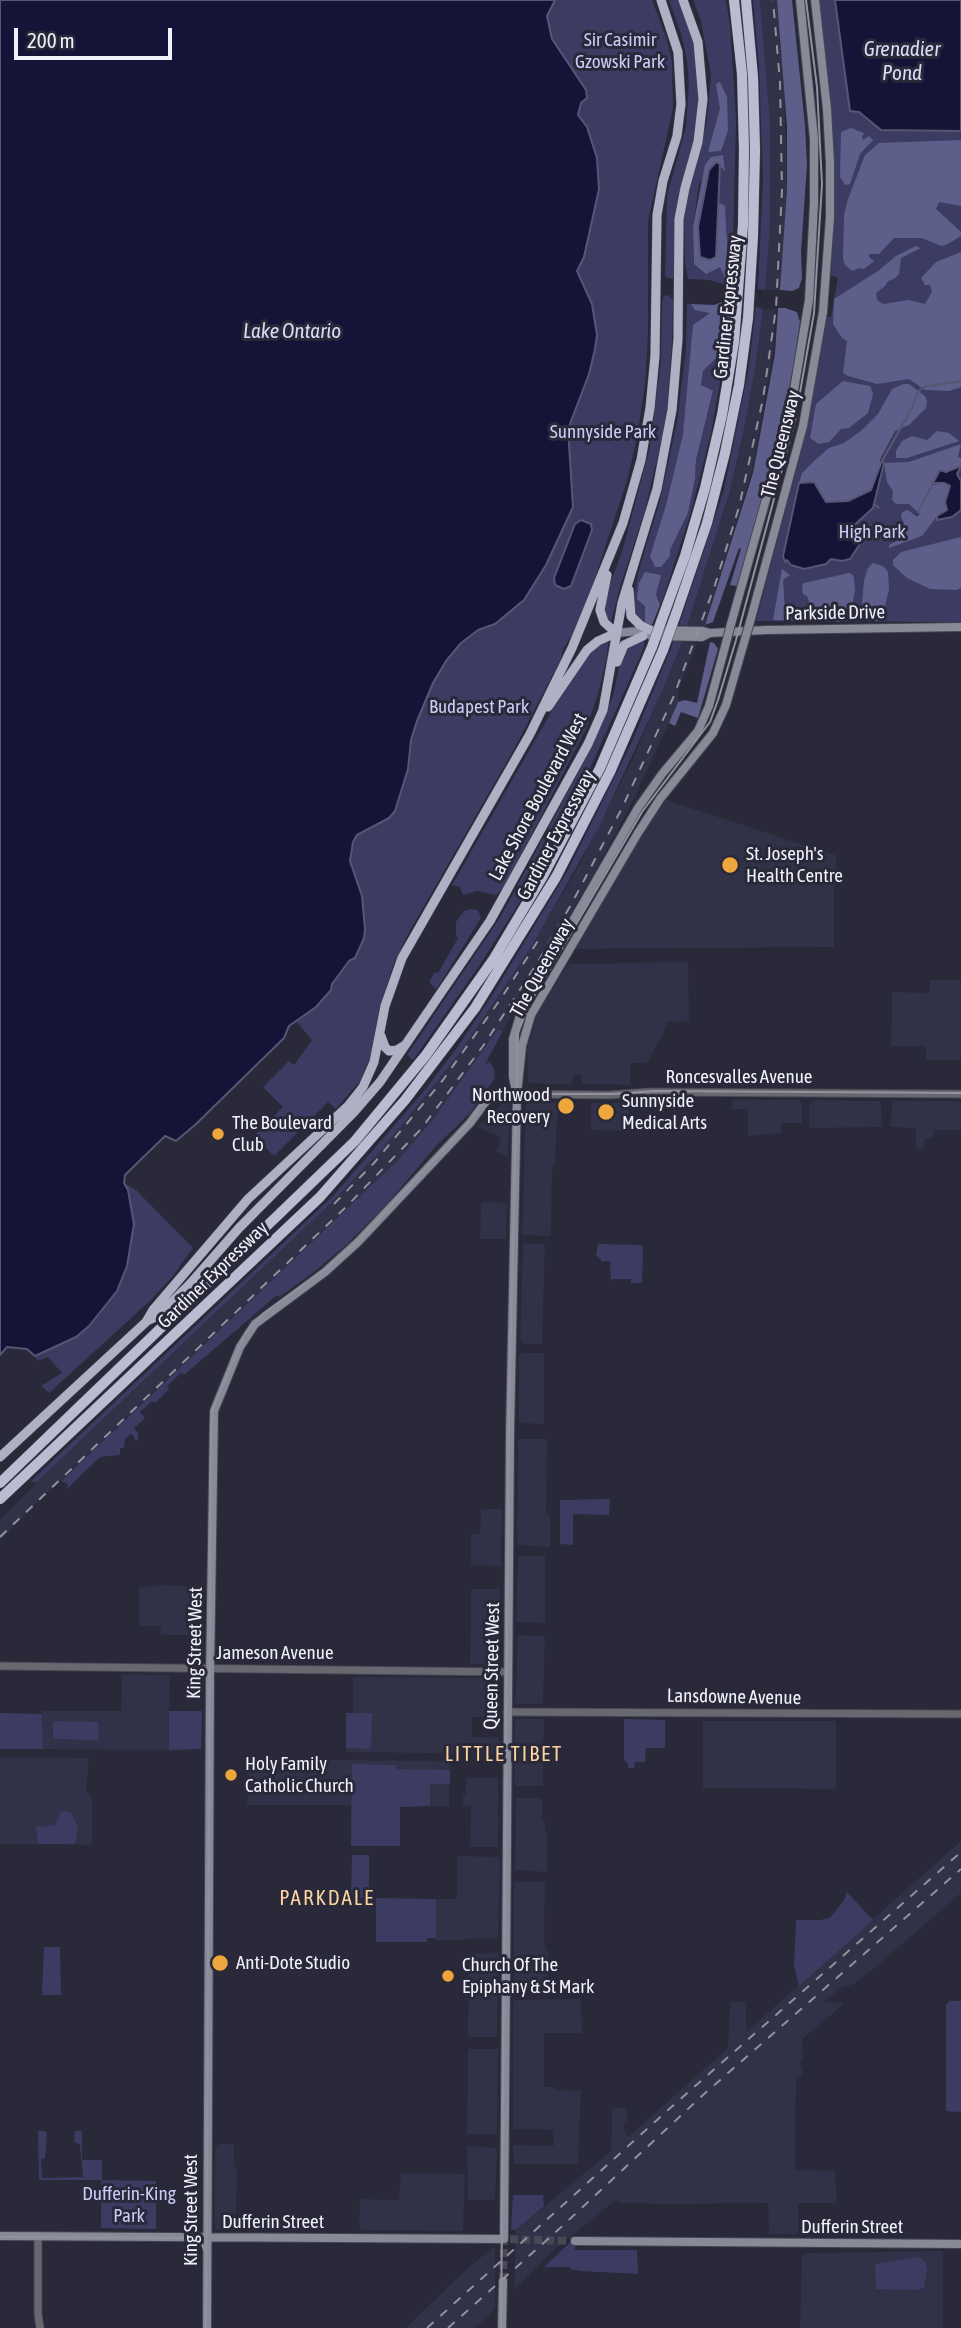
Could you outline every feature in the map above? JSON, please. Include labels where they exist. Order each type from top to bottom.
[{"type":"highway","name":"Lake Shore Boulevard West","points":[[146,1322],[153,1310],[248,1199],[355,1097],[372,1070],[384,1010],[394,978],[417,929],[536,722],[572,648],[608,563],[634,488],[644,444],[655,356],[657,215],[663,181],[677,136],[681,104],[678,52],[661,0]]},
{"type":"highway","name":"Lake Shore Boulevard West","points":[[0,1457],[146,1322],[158,1316],[287,1177],[368,1097],[473,948],[508,891],[588,744],[603,710],[629,577],[649,518],[669,432],[677,364],[679,219],[703,113],[700,51],[695,27],[683,0]]},
{"type":"highway","name":"Gardiner Expressway","points":[[734,0],[742,74],[746,278]]},
{"type":"highway","name":"Gardiner Expressway","points":[[0,1483],[355,1141],[426,1055],[493,960],[544,876],[600,768],[676,614],[706,523],[725,453],[738,385],[755,150],[753,77],[746,0]]},
{"type":"highway","name":"Gardiner Expressway","points":[[0,1499],[320,1197],[413,1090],[475,1007],[556,877],[616,760],[657,649],[662,622],[688,545],[711,464],[742,318]]},
{"type":"highway","points":[[536,722],[587,650],[598,641],[616,633],[604,622],[600,610],[608,563]]},
{"type":"highway","points":[[603,710],[622,648],[629,641],[647,633],[631,616],[629,577]]},
{"type":"highway","points":[[380,1034],[389,1051],[397,1050],[408,1043]]},
{"type":"main road","name":"The Queensway","points":[[517,1094],[512,1052],[516,1022],[522,1009],[638,808],[698,731],[709,706],[790,414],[801,359],[813,226],[814,139],[800,0]]},
{"type":"main road","name":"The Queensway","points":[[517,1094],[522,1046],[531,1015],[649,814],[713,733],[726,705],[750,622],[803,426],[824,303],[830,217],[829,149],[815,0]]},
{"type":"main road","name":"Parkside Drive","points":[[616,633],[961,627]]},
{"type":"main road","name":"King Street West","points":[[207,2328],[212,1420],[243,1340],[260,1318],[325,1272],[371,1229],[470,1123],[487,1100],[495,1095],[517,1094]]},
{"type":"main road","name":"Queen Street West","points":[[504,2239],[507,1672],[517,1094]]},
{"type":"main road","name":"Dufferin Street","points":[[0,2236],[504,2239]]},
{"type":"main road","name":"Dufferin Street","points":[[575,2241],[961,2244]]},
{"type":"main road","points":[[502,2328],[503,2281]]},
{"type":"street","name":"Roncesvalles Avenue","points":[[517,1094],[961,1094]]},
{"type":"street","name":"Jameson Avenue","points":[[0,1666],[507,1672]]},
{"type":"street","name":"Lansdowne Avenue","points":[[507,1712],[961,1714]]},
{"type":"street","points":[[38,2236],[40,2328]]},
{"type":"shaded area","points":[[760,0],[777,0],[784,85],[787,189],[780,290],[765,290],[770,226],[770,121]]},
{"type":"shaded area","points":[[777,0],[792,0],[805,125],[807,164],[801,252],[802,278],[799,288],[792,291],[780,290],[787,189],[787,126]]},
{"type":"shaded area","points":[[720,82],[727,97],[728,130],[721,151],[708,152],[720,108],[716,84]]},
{"type":"shaded area","points":[[851,128],[864,133],[863,140],[869,136],[873,140],[860,154],[850,184],[845,185],[840,177],[841,132]]},
{"type":"shaded area","points":[[961,140],[961,206],[939,202],[936,209],[961,232],[961,236],[941,246],[922,238],[894,238],[879,254],[869,254],[874,261],[864,269],[852,271],[845,265],[844,215],[865,155],[879,143]]},
{"type":"shaded area","points":[[723,155],[725,171],[716,162],[709,170],[698,227],[700,257],[716,257],[718,202],[725,206],[729,274],[725,278],[720,267],[706,274],[694,264],[693,226],[705,165],[711,157]]},
{"type":"shaded area","points":[[916,246],[921,248],[901,258],[899,274],[876,293],[877,300],[883,304],[909,300],[925,304],[932,292],[930,285],[925,285],[921,278],[936,262],[961,252],[961,387],[949,391],[925,390],[909,379],[877,384],[843,373],[847,341],[833,324],[834,299],[896,256]]},
{"type":"shaded area","points":[[730,301],[731,310],[726,348],[703,371],[701,385],[713,391],[696,460],[688,513],[670,550],[670,556],[661,567],[655,567],[650,556],[666,505],[683,434],[693,325],[710,313],[695,310],[691,304],[714,305]]},
{"type":"shaded area","points":[[778,308],[797,312],[800,322],[777,449],[737,586],[730,585],[741,549],[739,548],[713,622],[705,625],[753,473],[775,354]]},
{"type":"shaded area","points":[[776,309],[772,359],[752,471],[704,627],[687,626],[729,494],[744,429],[763,310]]},
{"type":"shaded area","points":[[843,381],[870,386],[873,394],[868,413],[849,428],[841,429],[829,442],[819,444],[810,438],[816,404]]},
{"type":"shaded area","points":[[909,384],[925,396],[926,408],[909,425],[895,431],[880,459],[880,469],[871,490],[848,501],[830,503],[824,500],[811,481],[799,483],[802,473],[814,461],[829,448],[844,443],[862,430],[878,414],[892,389]]},
{"type":"shaded area","points":[[937,431],[949,433],[959,441],[907,458],[896,458],[896,451],[902,441],[912,436],[927,440]]},
{"type":"shaded area","points":[[961,444],[958,457],[961,458],[961,466],[946,472],[938,471],[934,485],[944,483],[950,486],[945,502],[947,510],[937,516],[922,536],[889,548],[903,533],[902,512],[908,510],[917,517],[920,514],[909,504],[896,504],[892,500],[893,491],[887,482],[884,463],[909,462]]},
{"type":"shaded area","points":[[961,537],[961,588],[957,590],[930,589],[907,578],[893,565],[893,560],[901,552]]},
{"type":"shaded area","points":[[873,563],[883,566],[888,572],[889,590],[881,621],[866,621],[861,617],[864,580]]},
{"type":"shaded area","points":[[782,569],[790,575],[783,580],[785,610],[806,610],[809,601],[803,594],[804,583],[852,574],[855,591],[850,616],[842,622],[773,620]]},
{"type":"shaded area","points":[[645,572],[661,575],[656,594],[660,605],[652,625],[645,624],[645,606],[637,599],[639,583]]},
{"type":"shaded area","points":[[682,642],[697,643],[679,688],[678,702],[635,797],[503,1031],[498,1029],[434,1118],[398,1160],[36,1503],[0,1541],[0,1520],[330,1204],[384,1147],[459,1054],[532,946],[577,869],[631,763]]},
{"type":"shaded area","points":[[710,642],[718,649],[698,718],[681,712],[675,726],[669,723],[678,702],[685,700],[697,703]]},
{"type":"shaded area","name":"St. Joseph's Health Centre","points":[[663,799],[835,855],[838,876],[834,888],[834,947],[576,949]]},
{"type":"shaded area","points":[[688,962],[689,1021],[666,1022],[666,1028],[647,1063],[630,1063],[630,1085],[582,1084],[581,1075],[574,1075],[571,1085],[528,1083],[527,1051],[536,1016],[568,964]]},
{"type":"shaded area","points":[[930,980],[961,980],[961,1060],[926,1060],[926,1046],[891,1046],[892,992],[930,993]]},
{"type":"shaded area","points":[[732,1100],[799,1100],[802,1103],[802,1123],[781,1123],[781,1133],[748,1136],[748,1109],[731,1109]]},
{"type":"shaded area","points":[[814,1100],[881,1101],[882,1127],[809,1128],[809,1104]]},
{"type":"shaded area","points":[[892,1101],[959,1101],[961,1130],[934,1130],[934,1138],[925,1138],[924,1149],[916,1149],[916,1128],[890,1127]]},
{"type":"shaded area","points":[[507,1102],[510,1104],[508,1157],[496,1152],[501,1137],[477,1127]]},
{"type":"shaded area","points":[[558,1102],[555,1162],[552,1170],[551,1236],[522,1235],[526,1103]]},
{"type":"shaded area","points":[[591,1103],[629,1103],[628,1131],[591,1130]]},
{"type":"shaded area","points":[[481,1202],[507,1203],[506,1239],[480,1239]]},
{"type":"shaded area","points":[[523,1243],[545,1244],[542,1344],[524,1344],[520,1341]]},
{"type":"shaded area","points":[[522,1353],[544,1353],[544,1424],[519,1423],[519,1356]]},
{"type":"shaded area","points":[[518,1439],[547,1439],[546,1514],[550,1515],[550,1547],[517,1545]]},
{"type":"shaded area","points":[[481,1509],[502,1509],[501,1566],[471,1565],[471,1534],[480,1534]]},
{"type":"shaded area","points":[[518,1556],[545,1556],[545,1623],[516,1622]]},
{"type":"shaded area","points":[[163,1585],[202,1587],[202,1635],[161,1635],[161,1626],[139,1626],[139,1588]]},
{"type":"shaded area","points":[[471,1589],[500,1589],[498,1665],[470,1664]]},
{"type":"shaded area","points":[[518,1635],[545,1636],[543,1704],[515,1704]]},
{"type":"shaded area","points":[[122,1674],[170,1675],[169,1750],[43,1749],[42,1711],[121,1711]]},
{"type":"shaded area","points":[[353,1677],[499,1678],[499,1717],[472,1717],[472,1737],[499,1738],[499,1754],[346,1752],[346,1713],[353,1713]]},
{"type":"shaded area","points":[[515,1719],[544,1719],[543,1786],[514,1784]]},
{"type":"shaded area","points":[[703,1721],[836,1721],[836,1789],[703,1788]]},
{"type":"shaded area","points":[[0,1757],[89,1758],[86,1791],[92,1797],[92,1845],[0,1844]]},
{"type":"shaded area","points":[[249,1759],[450,1761],[449,1806],[400,1806],[400,1846],[351,1846],[351,1805],[247,1805]]},
{"type":"shaded area","points":[[466,1778],[498,1778],[498,1847],[470,1847],[471,1805],[463,1805]]},
{"type":"shaded area","points":[[516,1798],[542,1798],[542,1821],[545,1822],[547,1832],[547,1872],[515,1870]]},
{"type":"shaded area","points":[[961,1841],[961,1893],[871,1971],[823,2002],[843,2005],[802,2039],[803,2059],[800,2062],[803,2076],[796,2076],[795,2170],[835,2171],[837,2203],[798,2203],[798,2234],[769,2234],[768,2203],[669,2204],[619,2203],[616,2200],[554,2250],[514,2290],[516,2230],[611,2151],[612,2108],[627,2108],[627,2123],[624,2123],[624,2129],[628,2137],[728,2048],[730,2002],[746,2002],[746,2032]]},
{"type":"shaded area","points":[[457,1856],[500,1859],[498,1938],[436,1941],[436,1899],[457,1899]]},
{"type":"shaded area","points":[[514,1882],[545,1882],[544,1939],[546,1951],[549,1951],[548,1976],[543,1978],[543,1990],[514,1989]]},
{"type":"shaded area","points":[[498,1953],[497,2037],[468,2037],[469,1954]]},
{"type":"shaded area","points":[[581,1999],[582,2033],[544,2033],[544,2087],[581,2091],[578,2162],[514,2164],[513,2145],[554,2146],[553,2130],[513,2129],[513,2003],[515,2000]]},
{"type":"shaded area","points":[[468,2049],[498,2049],[497,2134],[467,2134]]},
{"type":"shaded area","points":[[219,2144],[234,2144],[234,2165],[237,2168],[236,2230],[215,2230],[215,2148]]},
{"type":"shaded area","points":[[467,2146],[497,2148],[495,2200],[468,2200]]},
{"type":"shaded area","points":[[401,2173],[465,2174],[463,2231],[362,2230],[359,2227],[360,2199],[399,2200]]},
{"type":"shaded area","points":[[495,2248],[495,2309],[486,2318],[474,2328],[406,2328],[459,2276]]},
{"type":"shaded area","points":[[943,2251],[943,2328],[800,2328],[802,2255]]},
{"type":"green space","points":[[555,0],[652,0],[672,62],[673,108],[648,221],[645,385],[627,481],[593,584],[561,659],[513,751],[408,934],[393,966],[379,1010],[371,1055],[360,1081],[336,1109],[328,1102],[274,1156],[254,1136],[283,1107],[263,1087],[289,1061],[294,1065],[312,1040],[297,1022],[331,991],[332,984],[349,961],[355,958],[364,938],[362,896],[350,861],[353,842],[357,835],[383,822],[408,769],[411,740],[417,721],[433,683],[446,661],[461,643],[478,630],[495,624],[524,600],[546,565],[573,507],[568,429],[589,374],[595,349],[586,290],[577,271],[584,257],[599,189],[597,158],[587,127],[578,115],[586,90],[552,39],[546,16]]},
{"type":"green space","points":[[669,0],[678,0],[691,28],[700,104],[694,144],[677,208],[674,279],[665,277],[667,195],[686,127],[689,84],[681,34]]},
{"type":"green space","points":[[693,0],[726,0],[736,120],[732,287],[710,280],[688,279],[685,262],[686,201],[707,120],[711,75],[701,21]],"holes":[[[723,155],[725,169],[720,164],[717,195],[718,202],[725,207],[729,274],[725,278],[720,267],[694,264],[693,226],[699,184]]]},
{"type":"green space","points":[[753,0],[760,0],[770,121],[770,226],[765,290],[758,289],[763,178],[759,66]]},
{"type":"green space","name":"High Park","points":[[819,0],[961,0],[961,622],[756,621],[805,436],[827,317],[831,317],[838,278],[831,275],[833,146]]},
{"type":"green space","points":[[668,295],[673,300],[666,421],[645,510],[611,622],[607,623],[604,600],[622,552],[649,451],[661,361],[662,301],[664,296]]},
{"type":"green space","points":[[687,303],[696,310],[711,312],[689,391],[683,434],[666,505],[650,556],[670,550],[688,513],[696,460],[713,392],[701,385],[703,371],[726,348],[711,433],[691,512],[661,605],[656,594],[645,606],[645,624],[634,614],[632,605],[639,570],[660,500],[677,422],[686,349]]},
{"type":"green space","points":[[756,306],[763,310],[755,368],[729,494],[687,626],[679,625],[724,490],[749,367]]},
{"type":"green space","points":[[604,640],[608,643],[607,657],[586,729],[505,886],[496,895],[477,891],[463,895],[460,887],[452,885],[581,660]]},
{"type":"green space","points":[[642,640],[645,642],[643,650],[583,784],[523,897],[479,966],[413,1060],[407,1055],[501,916],[593,745],[613,696],[622,653],[630,645]]},
{"type":"green space","points":[[674,641],[682,642],[600,825],[532,946],[459,1054],[384,1147],[330,1204],[37,1482],[32,1482],[333,1196],[424,1091],[493,994],[568,870],[631,744]]},
{"type":"green space","points":[[478,910],[481,918],[436,990],[429,982],[435,972],[438,973],[458,938],[456,922],[464,911]]},
{"type":"green space","points":[[498,1029],[503,1031],[485,1064],[490,1062],[495,1078],[470,1113],[436,1146],[387,1204],[314,1272],[279,1297],[277,1295],[184,1375],[181,1373],[155,1403],[152,1401],[140,1412],[145,1418],[134,1428],[138,1440],[136,1441],[132,1434],[129,1435],[125,1439],[124,1448],[120,1448],[120,1455],[100,1457],[66,1490],[68,1484],[61,1481],[398,1160],[434,1118]]},
{"type":"green space","points":[[124,1183],[136,1190],[193,1248],[152,1299],[49,1393],[41,1386],[62,1373],[48,1357],[37,1361],[35,1356],[76,1337],[89,1326],[102,1311],[127,1266],[134,1225]]},
{"type":"green space","points":[[598,1244],[641,1245],[642,1283],[631,1283],[631,1279],[612,1279],[611,1283],[610,1261],[604,1263],[596,1255]]},
{"type":"green space","points":[[610,1499],[609,1515],[573,1514],[573,1545],[560,1544],[560,1500]]},
{"type":"green space","points":[[169,1711],[202,1711],[201,1749],[169,1750]]},
{"type":"green space","points":[[0,1713],[42,1714],[43,1749],[0,1749]]},
{"type":"green space","points":[[346,1713],[372,1713],[371,1749],[346,1748]]},
{"type":"green space","points":[[624,1719],[665,1720],[665,1748],[646,1748],[645,1762],[635,1762],[634,1768],[628,1768],[624,1759]]},
{"type":"green space","points":[[53,1721],[98,1722],[99,1739],[53,1739]]},
{"type":"green space","points":[[352,1764],[396,1765],[396,1769],[450,1770],[450,1784],[430,1784],[430,1806],[400,1807],[400,1846],[351,1846]]},
{"type":"green space","points":[[61,1812],[71,1812],[78,1828],[75,1844],[38,1844],[36,1827],[55,1825]]},
{"type":"green space","points":[[352,1855],[369,1855],[369,1898],[351,1898]]},
{"type":"green space","points":[[847,1892],[873,1920],[799,1986],[794,1966],[796,1920],[830,1918]]},
{"type":"green space","points":[[376,1898],[436,1899],[436,1938],[427,1938],[427,1942],[376,1942]]},
{"type":"green space","points":[[44,1947],[60,1947],[61,1995],[42,1995]]},
{"type":"green space","points":[[950,2001],[961,2001],[961,2112],[946,2111],[946,2004]]},
{"type":"green space","name":"Dufferin-King Park","points":[[38,2131],[45,2131],[47,2134],[45,2158],[41,2159],[42,2178],[83,2177],[80,2144],[74,2142],[75,2131],[82,2131],[82,2160],[102,2160],[102,2180],[156,2181],[156,2229],[101,2228],[101,2180],[39,2180]]},
{"type":"green space","points":[[513,2195],[543,2195],[544,2206],[516,2230],[511,2230]]},
{"type":"green space","points":[[575,2238],[575,2250],[637,2250],[638,2274],[544,2267]]},
{"type":"green space","points":[[916,2257],[925,2262],[927,2270],[924,2288],[876,2289],[875,2264]]},
{"type":"water","name":"Lake Ontario","points":[[0,0],[555,0],[547,16],[552,39],[586,90],[587,98],[581,103],[578,115],[587,127],[597,158],[599,189],[584,257],[577,271],[592,304],[597,335],[589,374],[568,429],[573,507],[546,565],[524,600],[495,624],[478,630],[461,643],[446,661],[433,683],[417,721],[411,740],[408,769],[395,811],[389,818],[357,835],[353,842],[350,861],[362,896],[365,929],[355,958],[349,961],[332,984],[331,990],[316,1007],[289,1026],[284,1038],[195,1125],[176,1141],[165,1136],[125,1175],[124,1183],[128,1190],[134,1224],[127,1266],[117,1291],[89,1326],[76,1337],[35,1356],[27,1349],[7,1347],[0,1355]]},
{"type":"water","name":"Grenadier Pond","points":[[835,0],[961,0],[961,131],[881,130],[859,112],[850,111]]},
{"type":"water","points":[[716,162],[720,164],[716,257],[710,260],[700,257],[698,227],[709,170]]},
{"type":"water","points":[[882,461],[884,463],[873,508],[850,529],[859,536],[860,544],[850,559],[831,559],[826,564],[804,569],[791,565],[787,560],[785,562],[783,556],[799,483],[814,482],[826,502],[848,501],[871,490]]},
{"type":"water","points":[[961,466],[957,474],[961,481],[961,510],[952,517],[937,520],[937,516],[947,510],[945,502],[950,486],[933,483],[940,470],[946,472]]},
{"type":"water","points":[[581,520],[591,524],[592,530],[571,586],[564,589],[555,585],[554,578],[575,524]]},
{"type":"waterway","points":[[882,461],[918,392],[923,387],[961,381]]},
{"type":"waterway","points":[[918,512],[933,484]]},
{"type":"waterway","points":[[874,504],[879,508]]},
{"type":"tunnel","points":[[503,2281],[504,2239],[575,2241]]},
{"type":"tram line","points":[[501,2328],[509,1407],[518,1032],[530,1003],[642,812],[710,722],[736,640],[795,421],[814,313],[822,184],[817,87],[806,0]]},
{"type":"tram line","points":[[206,2328],[211,1426],[213,1408],[246,1332],[264,1313],[324,1270],[356,1243],[468,1123],[489,1096],[494,1094],[613,1094],[657,1091],[961,1093]]},
{"type":"tram line","points":[[0,2237],[188,2238],[201,2242],[206,2254]]},
{"type":"railway","points":[[0,1537],[346,1207],[421,1129],[483,1046],[536,965],[622,808],[673,698],[715,585],[739,507],[763,399],[776,308],[782,190],[780,83],[773,0]]},
{"type":"railway","points":[[334,1204],[374,1163],[443,1080],[541,936]]},
{"type":"railway","points":[[427,2328],[668,2110],[961,1852]]},
{"type":"railway","points":[[448,2328],[703,2095],[961,1869]]},
{"type":"place","name":"St. Joseph's Health Centre","points":[[730,865]]},
{"type":"place","name":"Northwood Recovery","points":[[566,1106]]},
{"type":"place","name":"Sunnyside Medical Arts","points":[[606,1112]]},
{"type":"place","name":"The Boulevard Club","points":[[218,1134]]},
{"type":"place","name":"Holy Family Catholic Church","points":[[231,1775]]},
{"type":"place","name":"Anti-Dote Studio","points":[[220,1963]]},
{"type":"place","name":"Church Of The Epiphany & St Mark","points":[[448,1976]]},
{"type":"district","name":"LITTLE TIBET","points":[[504,1754]]},
{"type":"district","name":"PARKDALE","points":[[327,1898]]},
{"type":"park label","name":"Sir Casimir Gzowski Park","points":[[620,51]]},
{"type":"park label","name":"Sunnyside Park","points":[[603,432]]},
{"type":"park label","name":"Budapest Park","points":[[479,707]]}]
